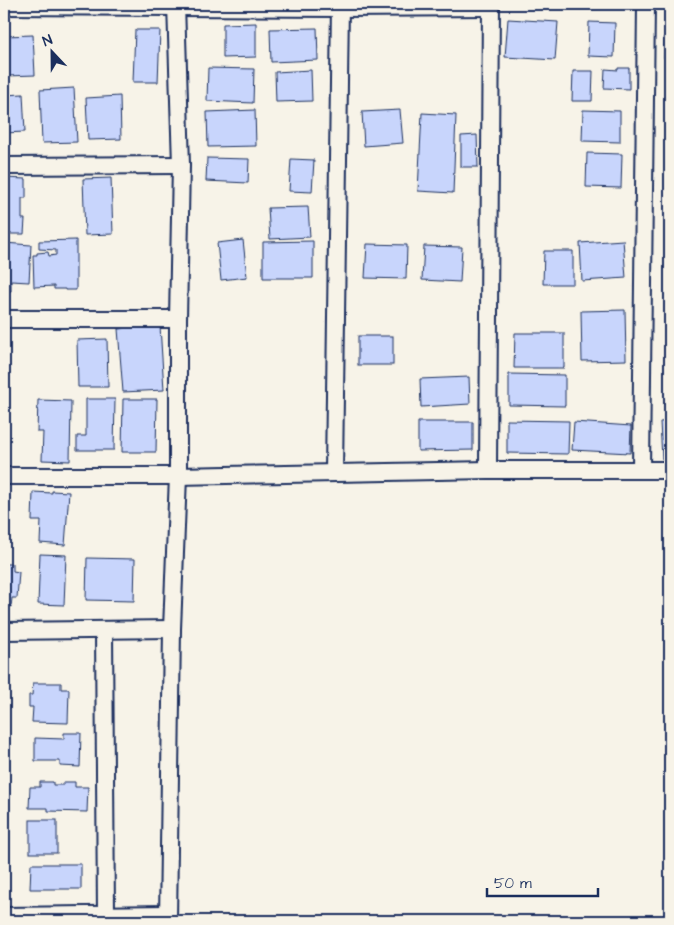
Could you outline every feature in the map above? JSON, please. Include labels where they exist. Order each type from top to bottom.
[{"type":"street","points":[[641,470],[646,4]]},
{"type":"street","points":[[4,6],[491,5],[488,470]]},
{"type":"street","points":[[4,916],[106,915],[168,917],[172,630],[178,476],[178,319],[181,165],[176,6]]},
{"type":"street","points":[[334,473],[340,6]]},
{"type":"street","points":[[4,166],[181,165]]},
{"type":"street","points":[[4,319],[178,319]]},
{"type":"street","points":[[4,476],[178,476],[488,470],[670,470]]},
{"type":"street","points":[[104,630],[106,915]]},
{"type":"street","points":[[4,631],[172,630]]},
{"type":"building","points":[[590,4],[614,4],[614,8],[590,9]]},
{"type":"building","points":[[508,19],[558,22],[555,60],[505,57]]},
{"type":"building","points":[[589,22],[615,23],[614,57],[588,56]]},
{"type":"building","points":[[665,22],[670,22],[670,58],[664,58]]},
{"type":"building","points":[[256,23],[256,57],[223,58],[223,24]]},
{"type":"building","points":[[317,28],[318,60],[271,62],[270,29]]},
{"type":"building","points":[[135,30],[160,30],[158,82],[133,82]]},
{"type":"building","points":[[33,35],[35,75],[7,76],[5,36]]},
{"type":"building","points":[[208,68],[254,69],[253,103],[207,101]]},
{"type":"building","points":[[618,68],[629,68],[629,89],[604,88],[605,69],[618,70]]},
{"type":"building","points":[[311,70],[312,101],[276,102],[275,72]]},
{"type":"building","points":[[573,71],[593,71],[592,101],[572,101]]},
{"type":"building","points":[[74,88],[77,142],[42,143],[40,90]]},
{"type":"building","points":[[23,94],[25,132],[4,133],[4,95]]},
{"type":"building","points":[[120,96],[121,139],[88,140],[86,98]]},
{"type":"building","points":[[255,110],[256,146],[208,147],[207,112]]},
{"type":"building","points":[[400,110],[403,143],[364,146],[362,112]]},
{"type":"building","points":[[583,110],[620,111],[620,142],[582,141]]},
{"type":"building","points":[[422,113],[456,115],[453,193],[418,191]]},
{"type":"building","points":[[477,135],[478,167],[461,167],[461,136]]},
{"type":"building","points":[[587,153],[622,154],[621,188],[586,187]]},
{"type":"building","points":[[207,158],[249,159],[248,183],[206,181]]},
{"type":"building","points":[[291,159],[314,160],[312,192],[289,191]]},
{"type":"building","points":[[4,178],[26,179],[26,198],[22,198],[22,219],[25,219],[24,234],[4,234]]},
{"type":"building","points":[[111,178],[113,234],[85,235],[83,179]]},
{"type":"building","points":[[308,207],[310,237],[270,239],[268,208]]},
{"type":"building","points":[[76,240],[76,290],[54,289],[54,286],[34,287],[33,255],[48,252],[49,256],[56,255],[56,250],[39,249],[39,241]]},
{"type":"building","points":[[243,240],[247,277],[221,280],[217,243]]},
{"type":"building","points":[[623,240],[626,278],[582,281],[580,243]]},
{"type":"building","points":[[313,241],[313,278],[263,278],[263,242]]},
{"type":"building","points":[[4,243],[31,245],[29,282],[11,281],[11,291],[4,291]]},
{"type":"building","points":[[367,244],[407,245],[406,279],[365,278]]},
{"type":"building","points":[[424,246],[462,247],[460,282],[422,280]]},
{"type":"building","points":[[544,251],[573,251],[573,284],[543,284]]},
{"type":"building","points":[[625,310],[626,360],[582,361],[581,311]]},
{"type":"building","points":[[160,326],[164,390],[123,392],[118,329]]},
{"type":"building","points":[[515,333],[564,333],[564,368],[514,368]]},
{"type":"building","points":[[358,336],[393,336],[393,365],[358,365]]},
{"type":"building","points":[[107,339],[108,387],[78,387],[77,340]]},
{"type":"building","points":[[509,374],[565,375],[565,406],[509,405]]},
{"type":"building","points":[[469,377],[470,404],[421,407],[420,379]]},
{"type":"building","points":[[86,399],[115,399],[114,450],[77,450],[77,436],[86,436]]},
{"type":"building","points":[[123,399],[157,399],[156,452],[122,452]]},
{"type":"building","points":[[38,400],[71,401],[70,461],[42,460],[43,432],[37,432]]},
{"type":"building","points":[[507,420],[569,421],[568,454],[507,453]]},
{"type":"building","points":[[670,421],[670,458],[662,459],[660,422]]},
{"type":"building","points":[[418,422],[473,422],[473,450],[418,451]]},
{"type":"building","points":[[574,422],[631,426],[630,453],[572,450]]},
{"type":"building","points":[[52,491],[69,492],[65,545],[40,543],[41,521],[32,521],[33,492],[52,493]]},
{"type":"building","points":[[40,554],[66,555],[64,605],[38,604]]},
{"type":"building","points":[[87,558],[135,559],[134,601],[86,600]]},
{"type":"building","points":[[4,564],[13,564],[13,571],[19,572],[17,598],[12,598],[11,607],[4,607]]},
{"type":"building","points":[[33,683],[61,683],[61,689],[69,689],[68,723],[32,722],[33,707],[29,707],[29,695],[32,695]]},
{"type":"building","points":[[64,733],[81,733],[80,767],[60,766],[60,761],[35,761],[35,738],[64,739]]},
{"type":"building","points":[[40,782],[53,782],[53,785],[63,785],[63,782],[75,782],[75,787],[88,787],[87,812],[48,811],[48,808],[29,808],[30,787],[40,787]]},
{"type":"building","points":[[30,820],[57,820],[57,853],[30,853]]},
{"type":"building","points":[[31,864],[81,864],[81,889],[30,889]]}]
